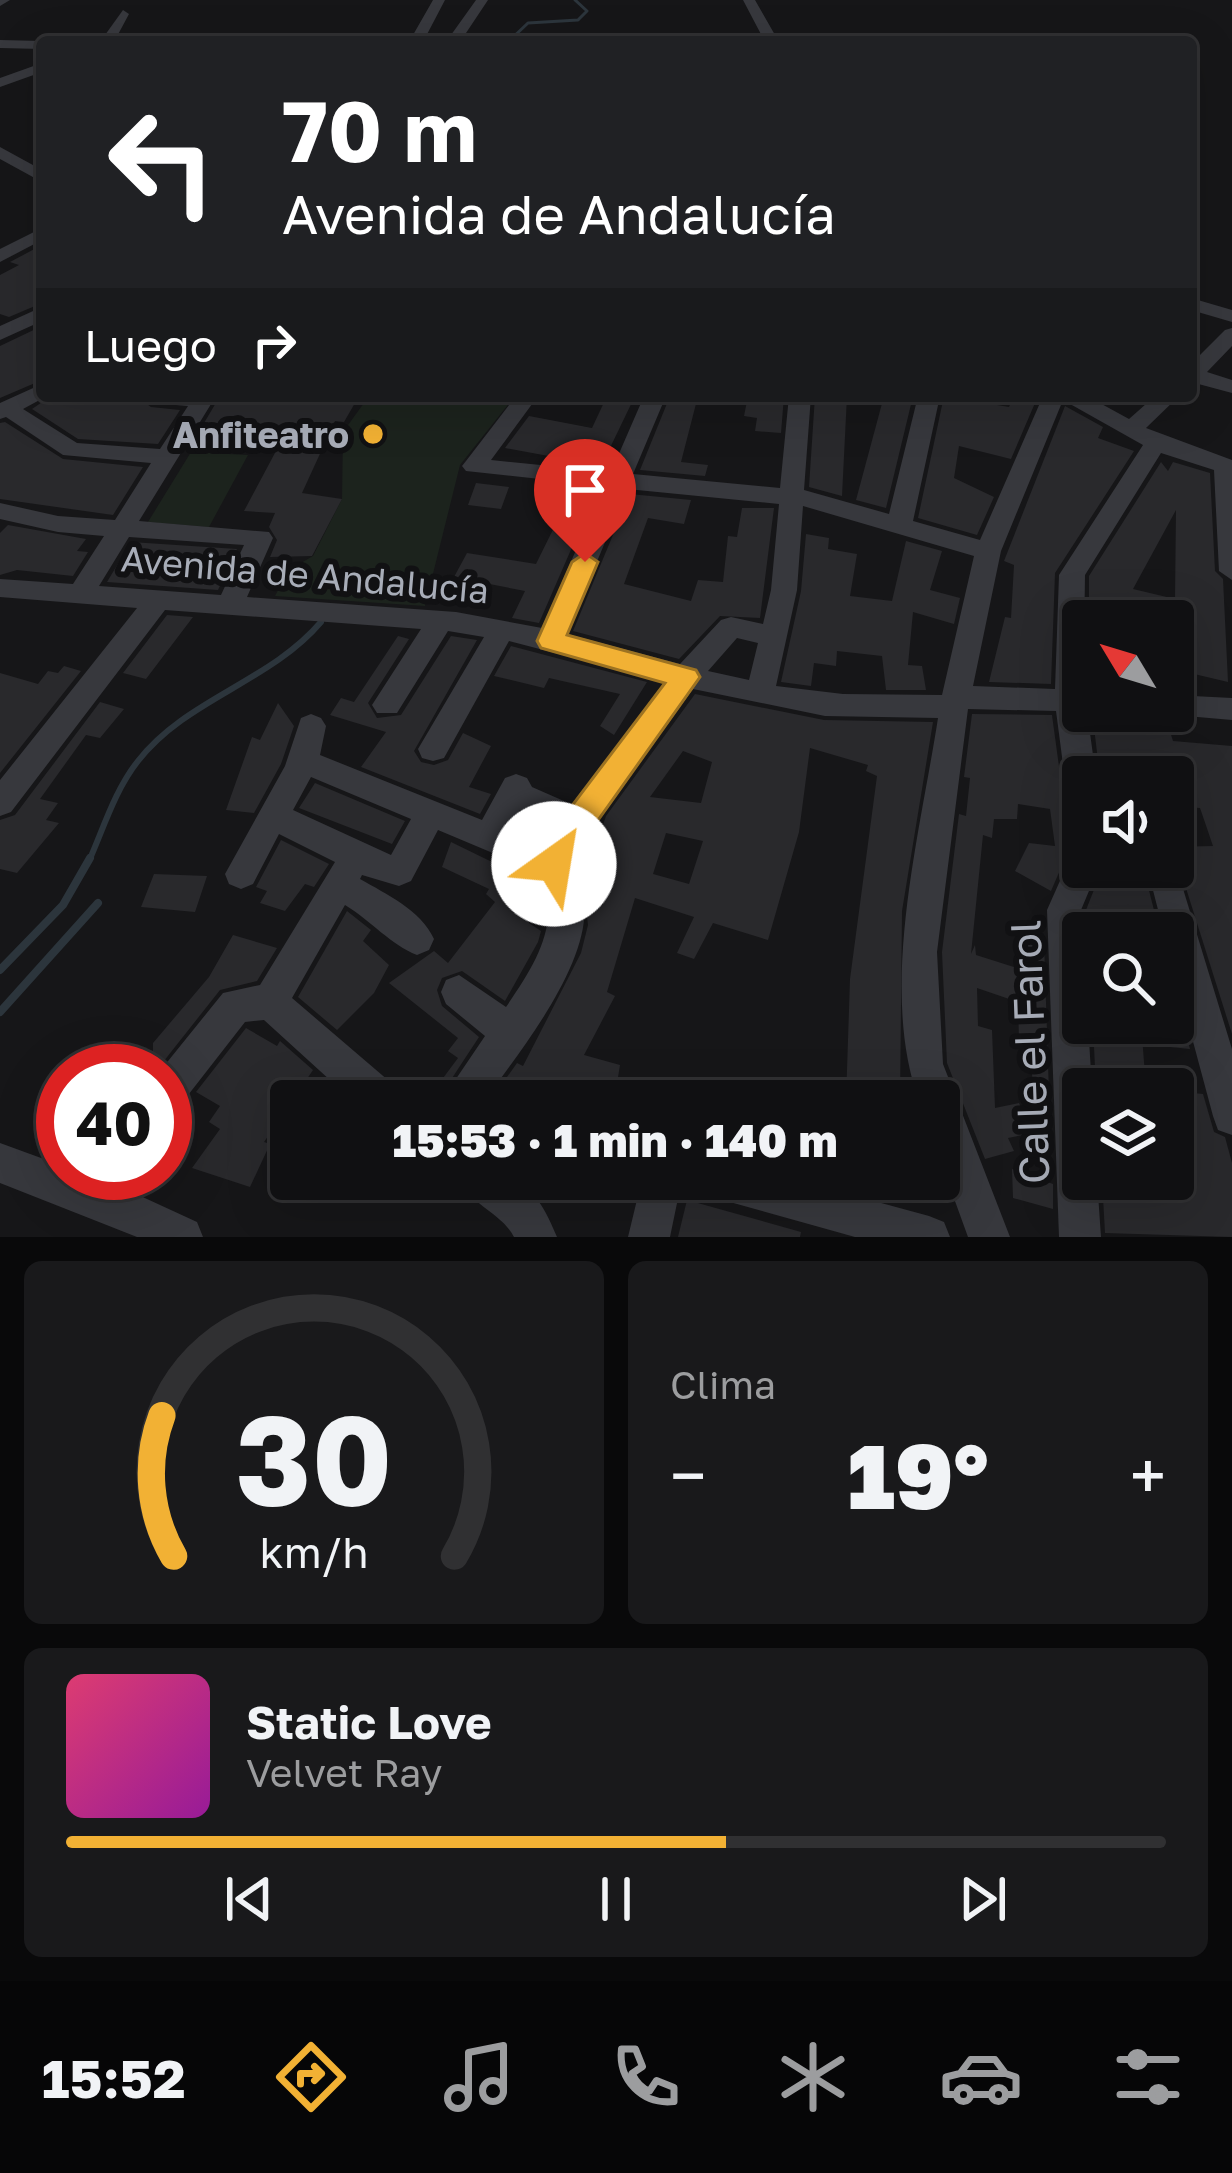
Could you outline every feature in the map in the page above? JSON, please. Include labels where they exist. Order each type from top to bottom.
[{"type":"street","points":[[419,36],[439,0]]},
{"type":"street","points":[[457,36],[482,0]]},
{"type":"street","points":[[749,0],[769,36]]},
{"type":"street","points":[[110,36],[123,14]]},
{"type":"street","points":[[0,44],[36,45]]},
{"type":"street","points":[[0,83],[36,69]]},
{"type":"street","points":[[0,152],[36,173]]},
{"type":"street","points":[[0,238],[34,237]]},
{"type":"street","points":[[0,256],[34,237]]},
{"type":"street","points":[[1197,306],[1232,316]]},
{"type":"street","points":[[0,334],[36,316]]},
{"type":"street","points":[[1197,370],[1232,334]]},
{"type":"street","points":[[1197,376],[1232,386]]},
{"type":"street","points":[[4,410],[36,393]]},
{"type":"street","points":[[80,595],[200,402]]},
{"type":"street","points":[[522,402],[474,466],[790,498],[988,551]]},
{"type":"street","points":[[550,641],[652,402]]},
{"type":"street","points":[[760,693],[784,590],[799,402]]},
{"type":"street","points":[[899,526],[928,402]]},
{"type":"street","points":[[929,1080],[923,1064],[920,952],[955,702],[988,551],[1051,402]]},
{"type":"street","points":[[1081,402],[1156,443],[1229,467],[1232,572]]},
{"type":"street","points":[[1130,430],[1161,402]]},
{"type":"street","points":[[4,410],[71,450],[166,457]]},
{"type":"street","points":[[1073,600],[1072,575],[1156,443]]},
{"type":"street","points":[[0,511],[58,524],[260,538],[229,607]]},
{"type":"street","name":"Avenida de Andalucía","points":[[0,588],[502,628],[686,677],[808,703],[1062,701]]},
{"type":"street","points":[[0,803],[156,602]]},
{"type":"street","points":[[387,705],[441,621]]},
{"type":"street","points":[[475,1080],[549,966],[566,923],[567,898],[554,864],[561,846],[686,677],[731,627],[772,636]]},
{"type":"street","points":[[433,749],[502,628]]},
{"type":"street","points":[[1194,707],[1232,710]]},
{"type":"street","points":[[241,874],[257,832],[308,763],[311,726]]},
{"type":"street","points":[[308,763],[554,864]]},
{"type":"street","points":[[272,815],[357,854],[383,872],[399,872],[429,816]]},
{"type":"street","points":[[270,1002],[357,854]]},
{"type":"street","points":[[340,885],[384,910],[417,939]]},
{"type":"street","name":"Calle el Farol","points":[[1074,888],[1064,910],[1080,1237]]},
{"type":"street","points":[[1169,888],[1232,1116]]},
{"type":"street","points":[[459,992],[510,1033]]},
{"type":"street","points":[[192,1061],[236,1005],[270,1002],[358,1080]]},
{"type":"street","points":[[960,1161],[989,1237]]},
{"type":"street","points":[[0,1163],[36,1170]]},
{"type":"street","points":[[133,1200],[182,1237]]},
{"type":"street","points":[[506,1200],[523,1213],[536,1237]]},
{"type":"street","points":[[649,1237],[657,1200]]},
{"type":"street","points":[[795,1200],[929,1237]]},
{"type":"shaded area","points":[[365,402],[510,402],[460,465],[425,606],[275,596],[289,570],[313,556],[342,499],[343,432]]},
{"type":"shaded area","points":[[191,452],[248,455],[209,527],[148,522]]},
{"type":"building","points":[[36,248],[36,306],[9,317],[0,314],[0,275],[19,265],[10,262]]},
{"type":"building","points":[[36,329],[36,383],[0,398],[0,346]]},
{"type":"building","points":[[42,402],[144,402],[180,410],[158,444],[78,439],[32,409]]},
{"type":"building","points":[[216,402],[356,402],[344,422],[335,421],[302,493],[342,499],[312,556],[270,557],[277,540],[269,527],[275,513],[244,511],[276,451],[191,445]]},
{"type":"building","points":[[604,402],[632,402],[608,452],[613,456],[608,467],[505,448],[529,416],[592,428]]},
{"type":"building","points":[[668,402],[696,402],[681,462],[708,465],[705,476],[640,470]]},
{"type":"building","points":[[747,402],[784,402],[781,433],[755,431],[757,418],[744,416]]},
{"type":"building","points":[[815,402],[847,402],[842,496],[809,487]]},
{"type":"building","points":[[882,402],[912,402],[886,508],[856,500]]},
{"type":"building","points":[[943,402],[1009,407],[1011,402],[1035,402],[1011,459],[959,446],[954,478],[994,497],[977,535],[918,518]]},
{"type":"building","points":[[1065,406],[1103,427],[1098,438],[1134,451],[1055,573],[1051,684],[989,682],[1005,617],[1011,618],[1014,565],[1004,561]]},
{"type":"building","points":[[0,423],[63,459],[143,467],[113,515],[0,499]]},
{"type":"building","points":[[1161,462],[1168,471],[1173,462],[1210,473],[1215,571],[1223,579],[1228,682],[1194,674],[1194,600],[1089,600],[1089,576]],"holes":[[[1176,510],[1175,599],[1133,589]]]},
{"type":"building","points":[[476,483],[509,487],[501,509],[468,505]]},
{"type":"building","points":[[574,487],[597,490],[539,623],[512,618],[525,591],[454,577],[467,553],[536,564]]},
{"type":"building","points":[[630,494],[691,500],[684,524],[648,518],[624,584],[691,601],[698,580],[723,582],[728,536],[737,537],[742,508],[774,508],[760,618],[720,616],[679,659],[573,631]]},
{"type":"building","points":[[8,525],[86,539],[77,551],[88,552],[73,576],[17,570],[0,575],[0,533]]},
{"type":"building","points":[[806,534],[829,538],[828,549],[857,554],[850,596],[892,601],[906,541],[942,551],[930,590],[960,598],[954,624],[913,612],[908,665],[922,666],[926,690],[886,690],[882,656],[837,651],[836,666],[814,663],[811,686],[781,682],[801,591]]},
{"type":"building","points":[[131,542],[237,549],[218,590],[107,582]]},
{"type":"building","points":[[167,615],[193,617],[146,679],[123,673]]},
{"type":"building","points":[[398,636],[409,639],[368,703],[377,718],[401,715],[451,636],[477,640],[414,751],[421,762],[434,765],[448,760],[463,733],[491,746],[469,787],[491,794],[480,814],[361,767],[386,732],[330,715],[341,698],[354,702]]},
{"type":"building","points":[[511,646],[647,682],[614,735],[600,726],[620,694],[549,678],[544,688],[494,676]]},
{"type":"building","points":[[64,666],[81,671],[0,773],[0,673],[38,684],[48,671],[58,673]]},
{"type":"building","points":[[695,694],[824,720],[933,722],[902,911],[900,1080],[847,1080],[850,979],[877,776],[866,771],[868,765],[810,748],[799,832],[768,940],[713,923],[694,959],[677,953],[694,917],[635,898],[607,992],[615,996],[584,1055],[620,1065],[618,1080],[505,1080],[517,1063],[523,1066],[581,953],[588,925],[583,883],[606,816]],"holes":[[[683,751],[712,762],[701,803],[650,797]],[[666,833],[703,841],[689,884],[653,874]]]},
{"type":"building","points":[[100,702],[124,709],[100,738],[86,735],[40,799],[58,803],[46,820],[59,823],[17,873],[0,869],[0,820],[15,815]]},
{"type":"building","points":[[278,703],[294,726],[281,764],[254,813],[226,810],[252,737],[260,740]]},
{"type":"building","points":[[972,714],[1052,715],[1062,789],[1062,866],[1051,891],[1015,871],[1029,843],[1055,846],[1050,809],[1018,804],[1017,819],[994,819],[992,838],[983,835],[971,954],[975,945],[976,955],[1017,968],[1016,935],[1044,942],[1049,1094],[1034,1091],[1028,1042],[1019,1040],[1018,1002],[977,988],[978,1026],[992,1030],[995,1108],[1019,1103],[1032,1133],[1008,1138],[1014,1151],[985,1159],[960,1096],[960,1080],[954,1080],[947,1063],[942,952],[959,814],[966,816],[970,778],[964,777]]},
{"type":"building","points":[[1095,732],[1170,732],[1173,741],[1232,746],[1232,1034],[1186,888],[1194,888],[1194,846],[1213,846],[1200,808],[1194,808],[1194,756],[1097,756]]},
{"type":"building","points":[[315,783],[405,821],[392,844],[299,808]]},
{"type":"building","points":[[281,840],[329,864],[314,887],[305,884],[285,911],[260,903],[267,891],[256,887]]},
{"type":"building","points":[[451,842],[539,885],[543,906],[529,923],[541,931],[538,942],[505,1001],[462,971],[442,978],[437,990],[442,1006],[479,1037],[451,1080],[442,1080],[458,1058],[448,1051],[458,1038],[389,983],[434,951],[448,963],[495,902],[486,894],[489,889],[442,867]]},
{"type":"building","points":[[154,874],[207,876],[195,912],[141,907]]},
{"type":"building","points":[[1095,888],[1148,888],[1154,912],[1090,912],[1086,910]]},
{"type":"building","points":[[347,911],[371,930],[363,941],[389,965],[374,993],[337,1030],[298,997]]},
{"type":"building","points":[[233,935],[277,948],[257,981],[220,990],[177,1044],[153,1044],[153,1043],[209,977]]},
{"type":"building","points":[[246,1028],[277,1046],[280,1041],[313,1070],[306,1080],[270,1080],[270,1133],[264,1142],[270,1144],[250,1187],[192,1168],[220,1129],[209,1122],[220,1106],[196,1092]]},
{"type":"building","points":[[1094,1044],[1143,1044],[1144,1068],[1095,1068]]},
{"type":"building","points":[[1189,1044],[1190,1049],[1160,1046]]},
{"type":"building","points":[[1194,1093],[1203,1094],[1214,1132],[1225,1137],[1232,1163],[1232,1237],[1105,1233],[1103,1200],[1194,1200]]},
{"type":"building","points":[[1012,1169],[1053,1184],[1053,1209],[1013,1198]]},
{"type":"building","points":[[687,1200],[801,1232],[800,1237],[678,1237]]},
{"type":"waterway","points":[[514,36],[528,23],[578,20],[587,11],[575,0]]},
{"type":"waterway","points":[[89,861],[123,784],[158,740],[278,660],[321,622]]},
{"type":"waterway","points":[[0,970],[63,905],[90,858]]},
{"type":"waterway","points":[[0,1012],[98,903]]},
{"type":"place","name":"Anfiteatro","points":[[373,434]]},
{"type":"route","points":[[554,864],[561,846],[686,677],[550,641],[585,562]]}]
